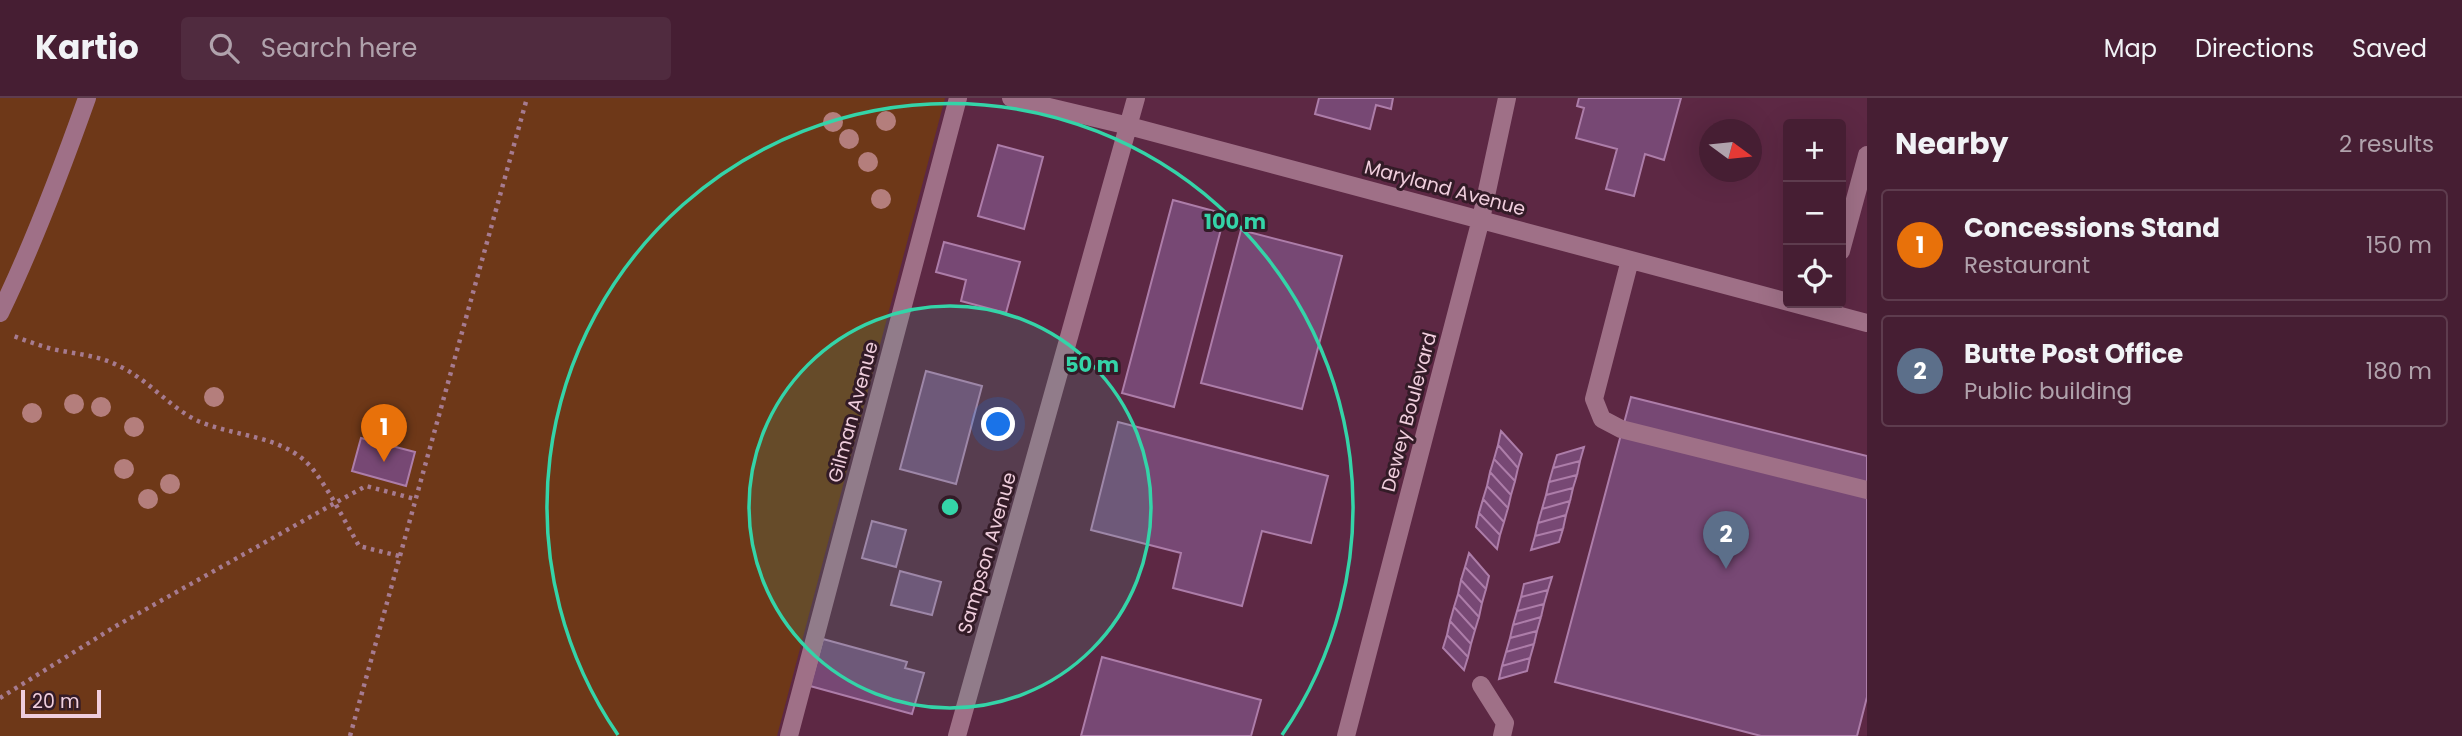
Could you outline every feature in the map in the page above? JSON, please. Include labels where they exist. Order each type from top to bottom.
[{"type":"street","points":[[0,313],[54,190],[87,98]]},
{"type":"street","name":"Gilman Avenue","points":[[789,736],[958,98]]},
{"type":"street","name":"Maryland Avenue","points":[[1011,98],[1129,126],[1630,260],[1783,297]]},
{"type":"street","name":"Sampson Avenue","points":[[957,736],[1136,98]]},
{"type":"street","name":"Dewey Boulevard","points":[[1346,736],[1481,219],[1507,98]]},
{"type":"street","points":[[1843,245],[1867,155]]},
{"type":"street","points":[[1630,260],[1594,398],[1602,419],[1621,429],[1867,490]]},
{"type":"street","name":"Maryland Avenue","points":[[1826,308],[1867,323]]},
{"type":"street","points":[[1481,685],[1505,723],[1502,736]]},
{"type":"path","points":[[350,736],[527,98]]},
{"type":"path","points":[[11,335],[36,345],[98,358],[120,366],[144,381],[177,410],[222,430],[274,443],[295,454],[311,467],[359,546],[399,556]]},
{"type":"path","points":[[0,698],[116,626],[366,486],[415,499]]},
{"type":"shaded area","points":[[0,98],[945,98],[777,736],[0,736]]},
{"type":"building","points":[[1319,98],[1393,98],[1391,109],[1376,105],[1370,129],[1315,114]]},
{"type":"building","points":[[1579,98],[1681,98],[1664,160],[1645,154],[1634,196],[1606,189],[1617,149],[1576,138],[1584,108],[1577,106]]},
{"type":"building","points":[[998,145],[1043,157],[1024,229],[978,216]]},
{"type":"building","points":[[1173,200],[1225,214],[1174,407],[1122,393]]},
{"type":"building","points":[[1241,230],[1342,256],[1302,409],[1201,383]]},
{"type":"building","points":[[944,242],[1020,262],[1006,313],[961,301],[966,280],[936,272]]},
{"type":"building","points":[[926,371],[982,386],[956,484],[900,469]]},
{"type":"building","points":[[1631,397],[1867,456],[1867,697],[1857,736],[1761,736],[1555,682]]},
{"type":"building","points":[[1118,422],[1328,476],[1311,543],[1262,531],[1242,606],[1173,588],[1181,553],[1091,530]]},
{"type":"building","points":[[1501,431],[1522,454],[1518,468],[1498,445]]},
{"type":"building","points":[[361,438],[415,452],[406,486],[352,471]]},
{"type":"building","points":[[1498,445],[1518,468],[1515,481],[1494,459]]},
{"type":"building","points":[[1584,447],[1580,461],[1553,468],[1557,455]]},
{"type":"building","points":[[1494,459],[1515,481],[1511,495],[1490,472]]},
{"type":"building","points":[[1580,461],[1577,475],[1549,482],[1553,468]]},
{"type":"building","points":[[1490,472],[1511,495],[1508,508],[1487,486]]},
{"type":"building","points":[[1577,475],[1573,488],[1546,495],[1549,482]]},
{"type":"building","points":[[1487,486],[1508,508],[1504,522],[1483,499]]},
{"type":"building","points":[[1573,488],[1570,501],[1542,509],[1546,495]]},
{"type":"building","points":[[1483,499],[1504,522],[1500,535],[1479,513]]},
{"type":"building","points":[[1570,501],[1566,515],[1538,523],[1542,509]]},
{"type":"building","points":[[1479,513],[1500,535],[1497,549],[1476,527]]},
{"type":"building","points":[[1566,515],[1563,529],[1535,536],[1538,523]]},
{"type":"building","points":[[872,521],[906,530],[896,567],[862,558]]},
{"type":"building","points":[[1563,529],[1559,542],[1531,550],[1535,536]]},
{"type":"building","points":[[1469,553],[1489,576],[1486,589],[1465,567]]},
{"type":"building","points":[[1465,567],[1486,589],[1482,603],[1461,580]]},
{"type":"building","points":[[900,571],[941,582],[932,615],[891,605]]},
{"type":"building","points":[[1552,577],[1548,590],[1521,597],[1524,584]]},
{"type":"building","points":[[1461,580],[1482,603],[1479,617],[1458,594]]},
{"type":"building","points":[[1548,590],[1544,604],[1517,611],[1521,597]]},
{"type":"building","points":[[1458,594],[1479,617],[1475,630],[1454,607]]},
{"type":"building","points":[[1544,604],[1541,617],[1513,625],[1517,611]]},
{"type":"building","points":[[1454,607],[1475,630],[1471,644],[1450,621]]},
{"type":"building","points":[[1541,617],[1537,631],[1510,638],[1513,625]]},
{"type":"building","points":[[1450,621],[1471,644],[1468,657],[1447,635]]},
{"type":"building","points":[[1537,631],[1534,644],[1506,652],[1510,638]]},
{"type":"building","points":[[1447,635],[1468,657],[1464,670],[1443,648]]},
{"type":"building","points":[[823,639],[907,662],[905,668],[924,673],[912,714],[810,686]]},
{"type":"building","points":[[1534,644],[1530,658],[1502,666],[1506,652]]},
{"type":"building","points":[[1102,657],[1261,700],[1251,736],[1081,736]]},
{"type":"building","points":[[1530,658],[1527,671],[1499,679],[1502,666]]},
{"type":"place","name":"Concessions Stand","points":[[384,462]]},
{"type":"place","name":"Butte Post Office","points":[[1726,569]]}]
